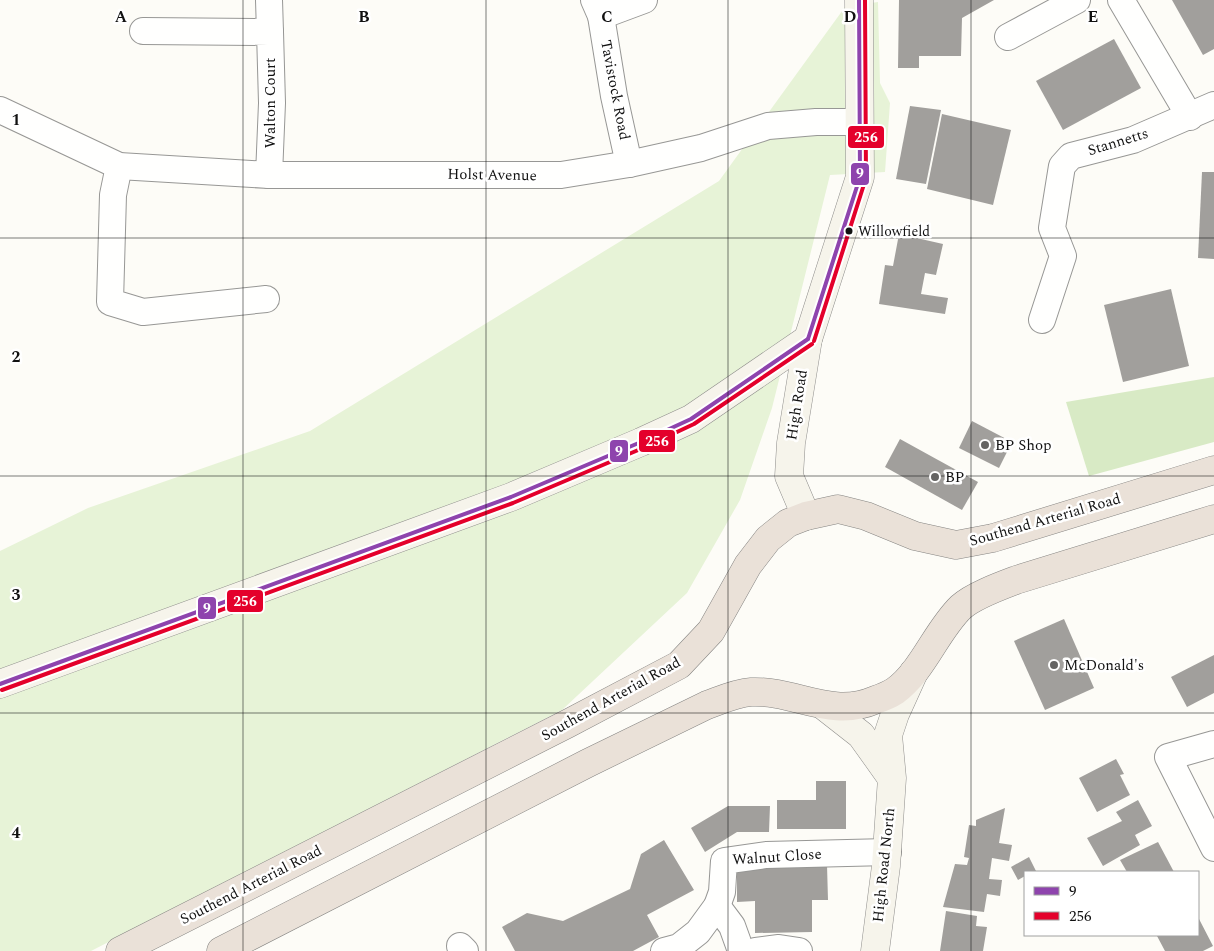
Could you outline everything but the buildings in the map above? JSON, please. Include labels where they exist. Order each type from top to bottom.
[{"type":"highway","name":"Southend Arterial Road","points":[[120,951],[679,665],[711,631],[748,565],[768,539],[788,523],[806,516],[838,509],[866,516],[915,536],[956,545],[993,538],[1214,470]]},
{"type":"highway","points":[[221,951],[588,763],[708,705],[751,692],[784,695],[824,706],[848,708],[872,701],[895,691],[914,672],[936,638],[962,606],[987,592],[1016,580],[1214,519]]},
{"type":"street","name":"Walton Court","points":[[269,0],[272,103],[269,175]]},
{"type":"street","name":"Tavistock Road","points":[[629,164],[597,8],[644,0]]},
{"type":"street","name":"High Road","points":[[806,516],[789,476],[791,442],[808,339],[860,177],[859,0]]},
{"type":"street","points":[[1008,37],[1077,0]]},
{"type":"street","points":[[1122,0],[1190,117]]},
{"type":"street","points":[[143,31],[270,32]]},
{"type":"street","name":"Stannetts","points":[[1042,320],[1063,256],[1052,228],[1062,166],[1071,156],[1133,140],[1214,105]]},
{"type":"street","name":"Holst Avenue","points":[[0,110],[120,166],[269,175],[561,176],[629,164],[701,148],[768,126],[816,122],[859,122]]},
{"type":"street","points":[[120,166],[113,195],[110,302],[143,312],[266,299]]},
{"type":"street","points":[[0,684],[502,500],[641,442],[691,419],[808,339]]},
{"type":"street","name":"High Road North","points":[[875,951],[888,852],[892,778],[888,735],[895,714],[914,672]]},
{"type":"street","points":[[824,706],[861,735],[892,778]]},
{"type":"street","points":[[1214,744],[1168,756],[1214,848]]},
{"type":"street","name":"Walnut Close","points":[[664,951],[679,947],[698,932],[716,906],[722,892],[724,861],[766,856],[888,852]]},
{"type":"street","points":[[716,906],[732,926],[742,951]]},
{"type":"street","points":[[756,951],[779,948],[800,951]]},
{"type":"green space","points":[[878,2],[880,83],[890,103],[885,172],[830,175],[772,408],[740,500],[687,593],[562,710],[91,951],[0,951],[0,551],[88,508],[310,431],[719,181],[845,7]]},
{"type":"green space","points":[[1214,377],[1214,442],[1089,476],[1066,402]]},
{"type":"transit line","name":"9","points":[[808,339],[860,177],[859,0]]},
{"type":"transit line","name":"256","points":[[814,341],[866,178],[865,0]]},
{"type":"transit line","name":"9","points":[[0,684],[511,497],[641,442],[691,419],[808,339]]},
{"type":"transit line","name":"256","points":[[2,690],[513,503],[643,448],[694,424],[812,344]]},
{"type":"place","name":"Willowfield","points":[[849,231]]},
{"type":"place","name":"BP Shop","points":[[985,445]]},
{"type":"place","name":"BP","points":[[935,477]]},
{"type":"place","name":"McDonald's","points":[[1054,665]]}]
